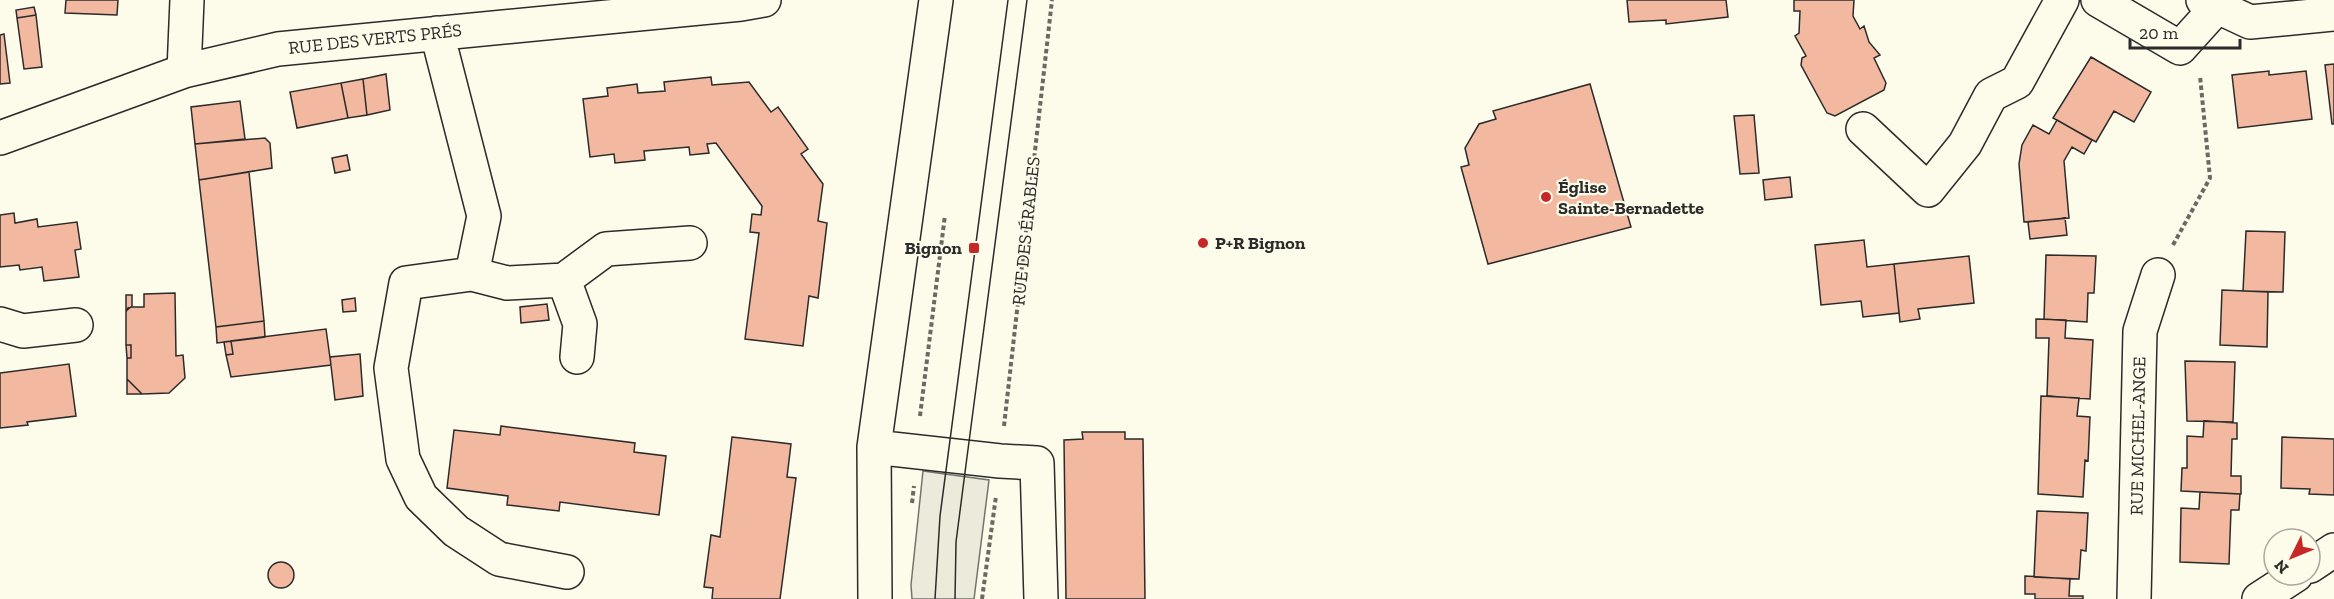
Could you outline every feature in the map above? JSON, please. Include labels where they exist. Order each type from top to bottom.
[{"type":"street","points":[[184,71],[187,0]]},
{"type":"street","name":"RUE DES VERTS PRÉS","points":[[0,138],[184,71],[278,50],[437,33],[561,10],[741,4],[764,0]]},
{"type":"street","points":[[875,599],[874,447],[936,0]]},
{"type":"street","points":[[1863,129],[1928,190],[1965,144],[1991,95],[2017,81],[2062,0]]},
{"type":"street","points":[[2098,0],[2180,48],[2210,4],[2250,22],[2334,14]]},
{"type":"street","points":[[437,33],[484,216],[472,274]]},
{"type":"street","points":[[567,572],[499,559],[456,531],[421,497],[403,459],[391,368],[406,283],[472,274],[507,283],[564,280],[606,249],[690,243]]},
{"type":"street","name":"RUE MICHEL-ANGE","points":[[2134,599],[2140,331],[2158,275]]},
{"type":"street","points":[[564,280],[580,324],[577,357]]},
{"type":"street","points":[[0,324],[23,331],[76,325]]},
{"type":"street","points":[[874,447],[1037,463],[1041,599]]},
{"type":"street","points":[[2259,599],[2278,587]]},
{"type":"path","name":"RUE DES ÉRABLES","points":[[982,599],[1000,461],[1052,0]]},
{"type":"path","points":[[2158,275],[2184,222],[2210,178],[2198,65],[2180,48]]},
{"type":"path","points":[[916,452],[945,214]]},
{"type":"shaded area","points":[[923,471],[989,480],[974,599],[912,599],[911,585]]},
{"type":"building","points":[[66,0],[118,0],[117,15],[65,13]]},
{"type":"building","points":[[1627,0],[1726,0],[1728,17],[1666,24],[1666,20],[1629,22]]},
{"type":"building","points":[[1794,0],[1854,0],[1853,16],[1860,29],[1864,26],[1869,42],[1880,55],[1874,58],[1886,83],[1884,90],[1835,116],[1827,113],[1801,65],[1802,58],[1806,56],[1795,36],[1799,33],[1800,11],[1794,11]]},
{"type":"building","points":[[34,7],[36,15],[17,18],[16,10]]},
{"type":"building","points":[[36,15],[42,67],[24,69],[17,18]]},
{"type":"building","points":[[4,34],[10,83],[0,84],[0,35]]},
{"type":"building","points":[[2091,57],[2151,92],[2134,122],[2114,111],[2096,142],[2053,118]]},
{"type":"building","points":[[2334,64],[2334,124],[2332,124],[2325,65]]},
{"type":"building","points":[[2269,71],[2269,75],[2306,71],[2312,119],[2238,128],[2232,75]]},
{"type":"building","points":[[386,74],[390,110],[367,115],[363,79]]},
{"type":"building","points":[[711,77],[712,85],[749,82],[771,112],[778,107],[808,149],[801,154],[823,184],[818,221],[827,223],[818,298],[809,296],[803,346],[745,339],[759,233],[750,232],[752,214],[761,215],[762,206],[716,143],[707,144],[709,153],[690,155],[689,147],[644,151],[645,160],[615,163],[614,154],[590,157],[583,99],[608,96],[607,88],[637,84],[638,93],[665,91],[664,82]]},
{"type":"building","points":[[363,79],[367,115],[348,118],[341,83]]},
{"type":"building","points":[[341,83],[348,118],[297,128],[290,92]]},
{"type":"building","name":"Église Sainte-Bernadette","points":[[1590,84],[1631,227],[1488,264],[1461,167],[1469,165],[1465,148],[1479,124],[1496,119],[1493,111]]},
{"type":"building","points":[[240,101],[245,139],[195,144],[191,107]]},
{"type":"building","points":[[1754,115],[1759,173],[1740,174],[1734,116]]},
{"type":"building","points":[[2057,120],[2092,140],[2084,154],[2072,147],[2064,161],[2069,218],[2024,222],[2019,164],[2022,145],[2033,125],[2049,134]]},
{"type":"building","points":[[265,138],[270,143],[272,168],[199,180],[195,144]]},
{"type":"building","points":[[347,155],[350,170],[335,173],[332,158]]},
{"type":"building","points":[[249,172],[264,321],[216,327],[199,180]]},
{"type":"building","points":[[1790,177],[1792,197],[1765,200],[1763,180]]},
{"type":"building","points":[[14,213],[15,223],[37,219],[38,227],[77,222],[81,249],[75,250],[79,277],[44,281],[42,267],[20,270],[19,265],[0,267],[0,215]]},
{"type":"building","points":[[2065,218],[2067,235],[2030,239],[2028,222]]},
{"type":"building","points":[[2246,231],[2285,232],[2283,292],[2243,291]]},
{"type":"building","points":[[1864,240],[1867,267],[1894,264],[1899,313],[1863,317],[1861,301],[1821,305],[1815,245]]},
{"type":"building","points":[[2046,255],[2096,256],[2094,293],[2088,293],[2087,322],[2044,319]]},
{"type":"building","points":[[1969,256],[1974,303],[1918,309],[1920,319],[1900,322],[1894,264]]},
{"type":"building","points":[[2222,290],[2268,292],[2267,347],[2220,345]]},
{"type":"building","points":[[175,293],[176,356],[183,355],[185,378],[169,393],[142,394],[127,379],[127,358],[131,358],[131,345],[126,345],[126,311],[131,307],[144,307],[144,294]]},
{"type":"building","points":[[126,295],[132,295],[132,307],[126,312]]},
{"type":"building","points":[[355,298],[356,311],[343,312],[342,300]]},
{"type":"building","points":[[547,304],[549,320],[521,323],[520,307]]},
{"type":"building","points":[[2036,319],[2066,320],[2065,338],[2093,340],[2090,399],[2047,396],[2049,338],[2036,338]]},
{"type":"building","points":[[264,321],[265,337],[217,343],[216,327]]},
{"type":"building","points":[[326,329],[331,365],[231,377],[226,355],[233,354],[231,341]]},
{"type":"building","points":[[231,341],[233,354],[226,355],[224,342]]},
{"type":"building","points":[[126,345],[131,345],[131,358],[127,358]]},
{"type":"building","points":[[360,354],[363,396],[335,400],[330,357]]},
{"type":"building","points":[[2185,361],[2235,362],[2233,422],[2187,421]]},
{"type":"building","points":[[69,364],[76,416],[0,428],[0,373]]},
{"type":"building","points":[[127,379],[142,394],[127,394]]},
{"type":"building","points":[[2041,396],[2079,398],[2077,416],[2090,417],[2088,461],[2085,460],[2083,497],[2038,494]]},
{"type":"building","points":[[2204,421],[2237,423],[2237,439],[2232,439],[2231,476],[2241,476],[2241,494],[2181,491],[2182,468],[2187,468],[2187,436],[2203,437]]},
{"type":"building","points":[[501,426],[635,443],[634,452],[666,456],[659,515],[560,502],[559,511],[507,505],[508,496],[447,488],[454,430],[500,435]]},
{"type":"building","points":[[1082,432],[1125,432],[1125,439],[1143,439],[1145,599],[1066,599],[1064,440],[1083,439]]},
{"type":"building","points":[[732,437],[791,444],[787,477],[796,478],[780,599],[712,599],[713,588],[704,587],[711,535],[720,537]]},
{"type":"building","points":[[2282,437],[2334,439],[2334,495],[2309,494],[2310,489],[2281,488]]},
{"type":"building","points":[[2200,492],[2240,494],[2239,510],[2231,510],[2229,564],[2180,562],[2181,508],[2199,509]]},
{"type":"building","points":[[2037,511],[2088,513],[2086,551],[2081,550],[2079,579],[2034,577]]},
{"type":"building","points":[[281,562],[290,566],[294,575],[290,584],[281,588],[272,584],[268,575],[272,566]]},
{"type":"building","points":[[2025,576],[2070,579],[2069,596],[2083,596],[2083,599],[2035,599],[2035,594],[2025,594]]},
{"type":"tram line","points":[[935,599],[940,516],[1008,0]]},
{"type":"tram line","points":[[955,599],[956,542],[1027,0]]},
{"type":"place","name":"Église Sainte-Bernadette","points":[[1546,197]]},
{"type":"place","name":"P+R Bignon","points":[[1203,243]]},
{"type":"place","name":"Bignon","points":[[974,248]]}]
